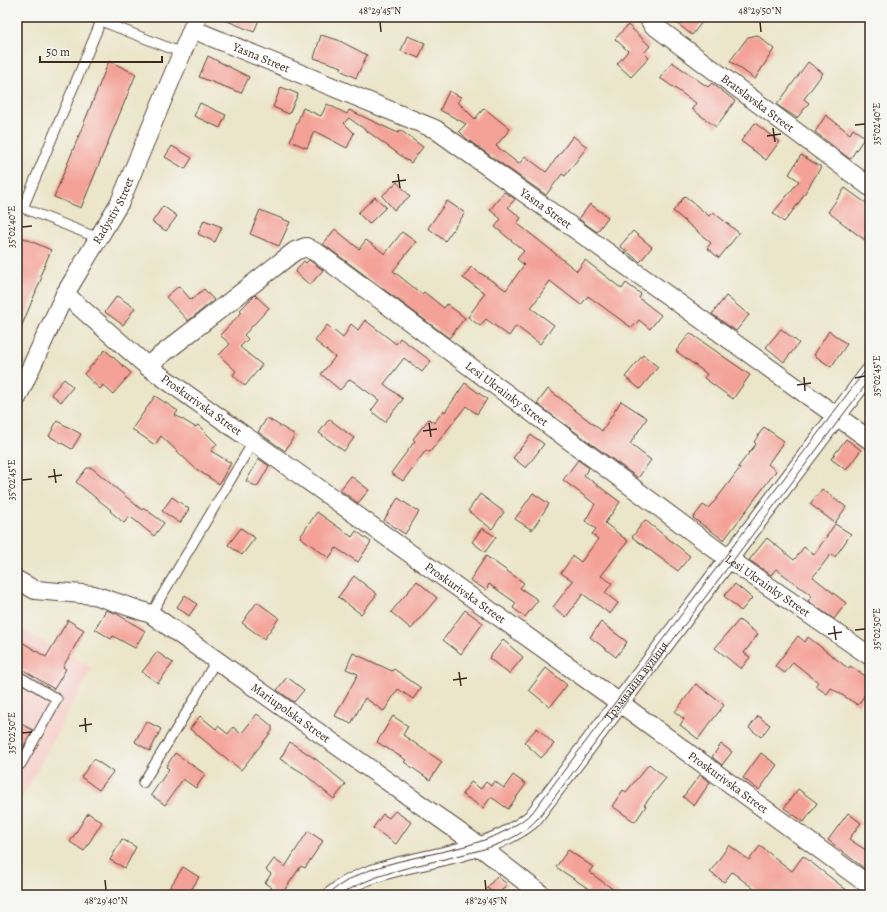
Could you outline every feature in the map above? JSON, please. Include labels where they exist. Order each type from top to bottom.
[{"type":"street","name":"Bratslavska Street","points":[[648,17],[652,24],[870,187]]},
{"type":"street","name":"Radystiv Street","points":[[17,398],[65,294],[120,202],[194,23]]},
{"type":"street","name":"Yasna Street","points":[[194,23],[435,129],[870,440]]},
{"type":"street","name":"Lesi Ukrainky Street","points":[[147,366],[295,251],[306,247],[319,254],[729,559],[870,656]]},
{"type":"street","name":"Proskurivska Street","points":[[65,294],[147,366],[620,703],[870,886]]},
{"type":"street","name":"Трамвайна вулиця","points":[[333,895],[349,884],[372,874],[479,846],[510,835],[532,819],[870,372]]},
{"type":"street","name":"Mariupolska Street","points":[[17,580],[35,590],[94,595],[151,614],[479,846],[542,895]]},
{"type":"lane","points":[[98,238],[23,208],[97,19],[182,53]]},
{"type":"lane","points":[[151,614],[253,442]]},
{"type":"lane","points":[[143,783],[194,700],[216,660]]},
{"type":"lane","points":[[17,675],[57,700],[21,764],[17,763]]},
{"type":"shaded area","points":[[17,627],[92,668],[17,807]]},
{"type":"building","points":[[218,17],[260,17],[254,32]]},
{"type":"building","points":[[669,17],[706,17],[692,35]]},
{"type":"building","points":[[628,25],[650,46],[644,53],[649,58],[631,77],[617,64],[628,51],[615,39]]},
{"type":"building","points":[[321,35],[338,40],[367,55],[356,78],[340,70],[342,67],[314,58]]},
{"type":"building","points":[[757,35],[774,49],[755,79],[730,61],[748,37]]},
{"type":"building","points":[[407,36],[425,43],[419,58],[401,51]]},
{"type":"building","points":[[208,56],[249,77],[241,93],[199,77]]},
{"type":"building","points":[[109,61],[136,74],[81,208],[54,197]]},
{"type":"building","points":[[672,62],[708,87],[712,83],[735,101],[716,127],[692,109],[696,103],[660,78]]},
{"type":"building","points":[[808,62],[823,73],[804,99],[809,103],[797,118],[777,105]]},
{"type":"building","points":[[281,87],[298,94],[289,114],[273,107]]},
{"type":"building","points":[[449,91],[461,97],[458,102],[475,119],[484,108],[510,129],[496,146],[519,164],[525,156],[546,172],[573,136],[587,147],[565,176],[562,174],[546,195],[468,140],[459,131],[466,124],[440,110]]},
{"type":"building","points":[[200,103],[226,115],[220,128],[194,116]]},
{"type":"building","points":[[327,104],[347,114],[349,110],[398,133],[400,130],[423,147],[411,163],[349,118],[344,123],[354,133],[347,148],[314,131],[307,148],[290,141],[303,108],[321,116]]},
{"type":"building","points":[[826,115],[850,134],[853,129],[865,137],[850,159],[815,132]]},
{"type":"building","points":[[755,123],[779,142],[766,160],[741,141]]},
{"type":"building","points":[[172,146],[192,158],[185,169],[165,157]]},
{"type":"building","points":[[801,155],[821,167],[798,204],[784,222],[773,213],[799,181],[789,174]]},
{"type":"building","points":[[397,182],[410,196],[394,210],[382,196]]},
{"type":"building","points":[[845,188],[870,206],[870,244],[828,212]]},
{"type":"building","points":[[504,192],[515,199],[508,207],[521,218],[517,223],[577,271],[585,260],[622,289],[626,283],[641,294],[639,298],[661,315],[650,329],[639,320],[632,328],[588,296],[581,305],[550,281],[531,308],[554,325],[540,344],[516,326],[509,336],[486,319],[480,326],[468,317],[485,293],[463,278],[471,267],[506,290],[524,265],[517,259],[524,251],[495,227],[501,219],[490,210]]},
{"type":"building","points":[[685,196],[709,216],[713,212],[739,233],[719,258],[707,248],[711,243],[673,211]]},
{"type":"building","points":[[375,197],[386,207],[369,224],[358,213]]},
{"type":"building","points":[[447,201],[465,213],[445,241],[428,228]]},
{"type":"building","points":[[590,204],[608,217],[597,232],[579,219]]},
{"type":"building","points":[[163,206],[177,216],[166,231],[152,222]]},
{"type":"building","points":[[260,210],[290,222],[279,246],[250,234]]},
{"type":"building","points":[[204,220],[222,227],[215,242],[198,234]]},
{"type":"building","points":[[335,229],[359,249],[366,240],[385,254],[402,232],[416,242],[393,271],[422,294],[424,292],[444,308],[447,304],[465,318],[449,338],[323,244]]},
{"type":"building","points":[[633,231],[652,247],[640,262],[620,246]]},
{"type":"building","points":[[17,235],[51,250],[40,276],[42,277],[17,337]]},
{"type":"building","points":[[309,260],[323,270],[310,285],[295,272],[304,261],[306,263]]},
{"type":"building","points":[[179,286],[191,300],[204,289],[214,300],[188,321],[166,297]]},
{"type":"building","points":[[255,295],[269,308],[244,335],[248,339],[240,347],[262,365],[245,386],[233,375],[236,371],[219,355],[230,344],[220,335],[242,312],[240,310]]},
{"type":"building","points":[[117,296],[135,308],[123,325],[105,312]]},
{"type":"building","points":[[726,296],[749,315],[736,331],[712,314]]},
{"type":"building","points":[[365,320],[396,344],[400,338],[431,361],[422,372],[404,358],[384,384],[403,399],[385,422],[371,411],[379,400],[350,379],[340,390],[321,374],[335,357],[315,341],[327,325],[343,338],[351,324],[358,330]]},
{"type":"building","points":[[781,329],[799,343],[784,362],[766,347]]},
{"type":"building","points":[[829,331],[847,344],[831,367],[814,355]]},
{"type":"building","points":[[690,333],[750,375],[733,399],[704,378],[707,374],[676,351]]},
{"type":"building","points":[[105,350],[131,373],[113,394],[103,385],[100,389],[84,374]]},
{"type":"building","points":[[643,355],[658,367],[640,389],[625,377]]},
{"type":"building","points":[[64,379],[73,387],[61,402],[51,394]]},
{"type":"building","points":[[465,383],[487,399],[477,414],[466,406],[430,452],[426,450],[403,481],[391,473],[415,441],[413,439],[429,419],[434,423],[444,410],[445,412]]},
{"type":"building","points":[[548,389],[602,431],[621,401],[647,418],[630,444],[651,460],[638,478],[537,404]]},
{"type":"building","points":[[155,396],[178,411],[175,415],[195,427],[198,425],[217,444],[211,451],[231,463],[219,484],[196,469],[161,436],[155,445],[132,429]]},
{"type":"building","points":[[267,418],[295,435],[285,451],[258,432]]},
{"type":"building","points":[[329,419],[354,438],[344,451],[319,433]]},
{"type":"building","points":[[57,421],[81,434],[72,449],[49,436]]},
{"type":"building","points":[[764,427],[784,441],[768,464],[776,471],[724,540],[693,518],[703,505],[708,508],[715,501],[756,444],[754,442]]},
{"type":"building","points":[[531,435],[544,444],[526,468],[513,458]]},
{"type":"building","points":[[846,439],[861,450],[846,470],[831,459]]},
{"type":"building","points":[[259,459],[269,466],[257,487],[246,481]]},
{"type":"building","points":[[578,460],[589,468],[584,475],[620,502],[605,523],[628,541],[601,576],[612,583],[605,593],[618,603],[610,614],[583,594],[566,617],[553,607],[573,581],[561,573],[573,556],[581,562],[598,539],[592,534],[596,529],[585,521],[595,504],[563,480]]},
{"type":"building","points":[[87,468],[92,468],[142,510],[144,508],[164,523],[154,536],[132,518],[129,517],[124,523],[110,511],[111,510],[76,482]]},
{"type":"building","points":[[351,476],[369,490],[358,503],[340,490]]},
{"type":"building","points":[[822,489],[846,507],[835,523],[810,504]]},
{"type":"building","points":[[533,493],[549,504],[532,530],[515,519]]},
{"type":"building","points":[[480,494],[504,512],[492,529],[468,511]]},
{"type":"building","points":[[172,497],[189,509],[180,523],[162,511]]},
{"type":"building","points":[[398,498],[419,512],[405,534],[384,520]]},
{"type":"building","points":[[317,512],[352,537],[356,531],[371,542],[358,562],[336,548],[329,558],[300,537]]},
{"type":"building","points":[[645,520],[690,556],[678,571],[632,537]]},
{"type":"building","points":[[835,524],[851,534],[835,557],[831,554],[813,577],[846,603],[834,619],[808,601],[812,596],[776,569],[771,575],[749,560],[767,538],[794,560],[804,547],[814,555]]},
{"type":"building","points":[[241,528],[255,538],[242,555],[228,545]]},
{"type":"building","points":[[482,528],[496,537],[485,552],[472,542]]},
{"type":"building","points":[[486,556],[524,583],[520,588],[538,600],[525,617],[513,608],[516,603],[489,584],[486,590],[470,580]]},
{"type":"building","points":[[354,576],[377,594],[361,614],[338,597]]},
{"type":"building","points":[[417,581],[437,598],[411,629],[391,612]]},
{"type":"building","points":[[735,584],[752,598],[741,611],[724,596]]},
{"type":"building","points":[[185,595],[197,604],[189,616],[177,607]]},
{"type":"building","points":[[257,602],[279,618],[264,639],[242,623]]},
{"type":"building","points":[[106,610],[117,614],[145,631],[135,648],[113,636],[111,639],[95,629]]},
{"type":"building","points":[[465,610],[483,623],[461,654],[443,640]]},
{"type":"building","points":[[68,620],[84,630],[63,667],[66,669],[54,689],[17,666],[17,639],[46,657]]},
{"type":"building","points":[[739,620],[758,634],[744,653],[750,657],[741,669],[715,648]]},
{"type":"building","points":[[601,622],[627,642],[616,657],[590,637]]},
{"type":"building","points":[[798,636],[805,642],[808,637],[849,669],[850,666],[870,679],[870,687],[858,705],[831,688],[827,694],[815,686],[818,682],[793,662],[785,673],[775,666]]},
{"type":"building","points":[[503,640],[523,657],[509,674],[489,658]]},
{"type":"building","points":[[157,652],[173,663],[158,683],[142,672]]},
{"type":"building","points":[[353,653],[392,671],[394,669],[421,688],[413,699],[398,689],[384,711],[365,698],[351,724],[335,716],[358,674],[346,669]]},
{"type":"building","points":[[546,668],[567,685],[550,707],[529,690]]},
{"type":"building","points":[[287,677],[304,690],[294,702],[277,690]]},
{"type":"building","points":[[696,684],[724,705],[698,739],[680,725],[684,719],[675,712]]},
{"type":"building","points":[[257,714],[272,726],[272,731],[241,770],[190,729],[200,716],[216,729],[218,726],[228,734],[233,727],[241,734]]},
{"type":"building","points":[[393,716],[408,726],[403,735],[442,762],[430,780],[404,762],[406,760],[377,742]]},
{"type":"building","points":[[758,716],[770,725],[761,737],[749,728]]},
{"type":"building","points":[[146,721],[161,729],[150,751],[135,742]]},
{"type":"building","points":[[17,722],[33,730],[18,757],[17,757]]},
{"type":"building","points":[[537,728],[554,744],[541,758],[524,742]]},
{"type":"building","points":[[290,742],[317,760],[346,784],[334,799],[303,773],[280,759]]},
{"type":"building","points":[[721,744],[732,752],[722,765],[712,757]]},
{"type":"building","points":[[175,753],[205,774],[196,788],[183,779],[165,805],[151,795],[169,769],[166,767]]},
{"type":"building","points":[[761,753],[777,765],[759,790],[743,778]]},
{"type":"building","points":[[94,759],[113,772],[99,790],[81,777]]},
{"type":"building","points":[[649,764],[666,778],[644,805],[646,806],[635,822],[612,806],[623,790],[626,792]]},
{"type":"building","points":[[513,775],[526,784],[508,809],[491,797],[483,808],[462,794],[471,782],[481,789],[486,782],[491,786],[494,781],[504,788]]},
{"type":"building","points":[[700,775],[710,782],[694,806],[683,797]]},
{"type":"building","points":[[798,789],[817,803],[804,822],[784,808]]},
{"type":"building","points":[[395,811],[411,822],[396,844],[373,828],[383,814],[389,818]]},
{"type":"building","points":[[88,813],[102,822],[84,851],[70,842]]},
{"type":"building","points":[[848,813],[861,823],[849,839],[870,853],[870,873],[828,840]]},
{"type":"building","points":[[308,831],[323,841],[305,868],[301,866],[281,895],[267,895],[272,888],[265,883],[271,874],[266,870],[274,859],[285,867]]},
{"type":"building","points":[[122,839],[136,847],[125,868],[110,860]]},
{"type":"building","points":[[729,845],[749,860],[760,846],[792,871],[803,856],[853,895],[762,895],[732,872],[724,882],[710,872]]},
{"type":"building","points":[[568,850],[593,867],[589,872],[621,895],[585,895],[589,889],[556,867]]},
{"type":"building","points":[[183,867],[199,877],[188,895],[165,895]]},
{"type":"building","points":[[497,876],[507,884],[498,895],[496,895],[487,888]]},
{"type":"tram line","points":[[327,895],[349,880],[374,869],[483,840],[509,829],[532,813],[870,364]]},
{"type":"tram line","points":[[340,895],[354,887],[385,874],[496,845],[518,835],[532,824],[550,803],[870,379]]}]
